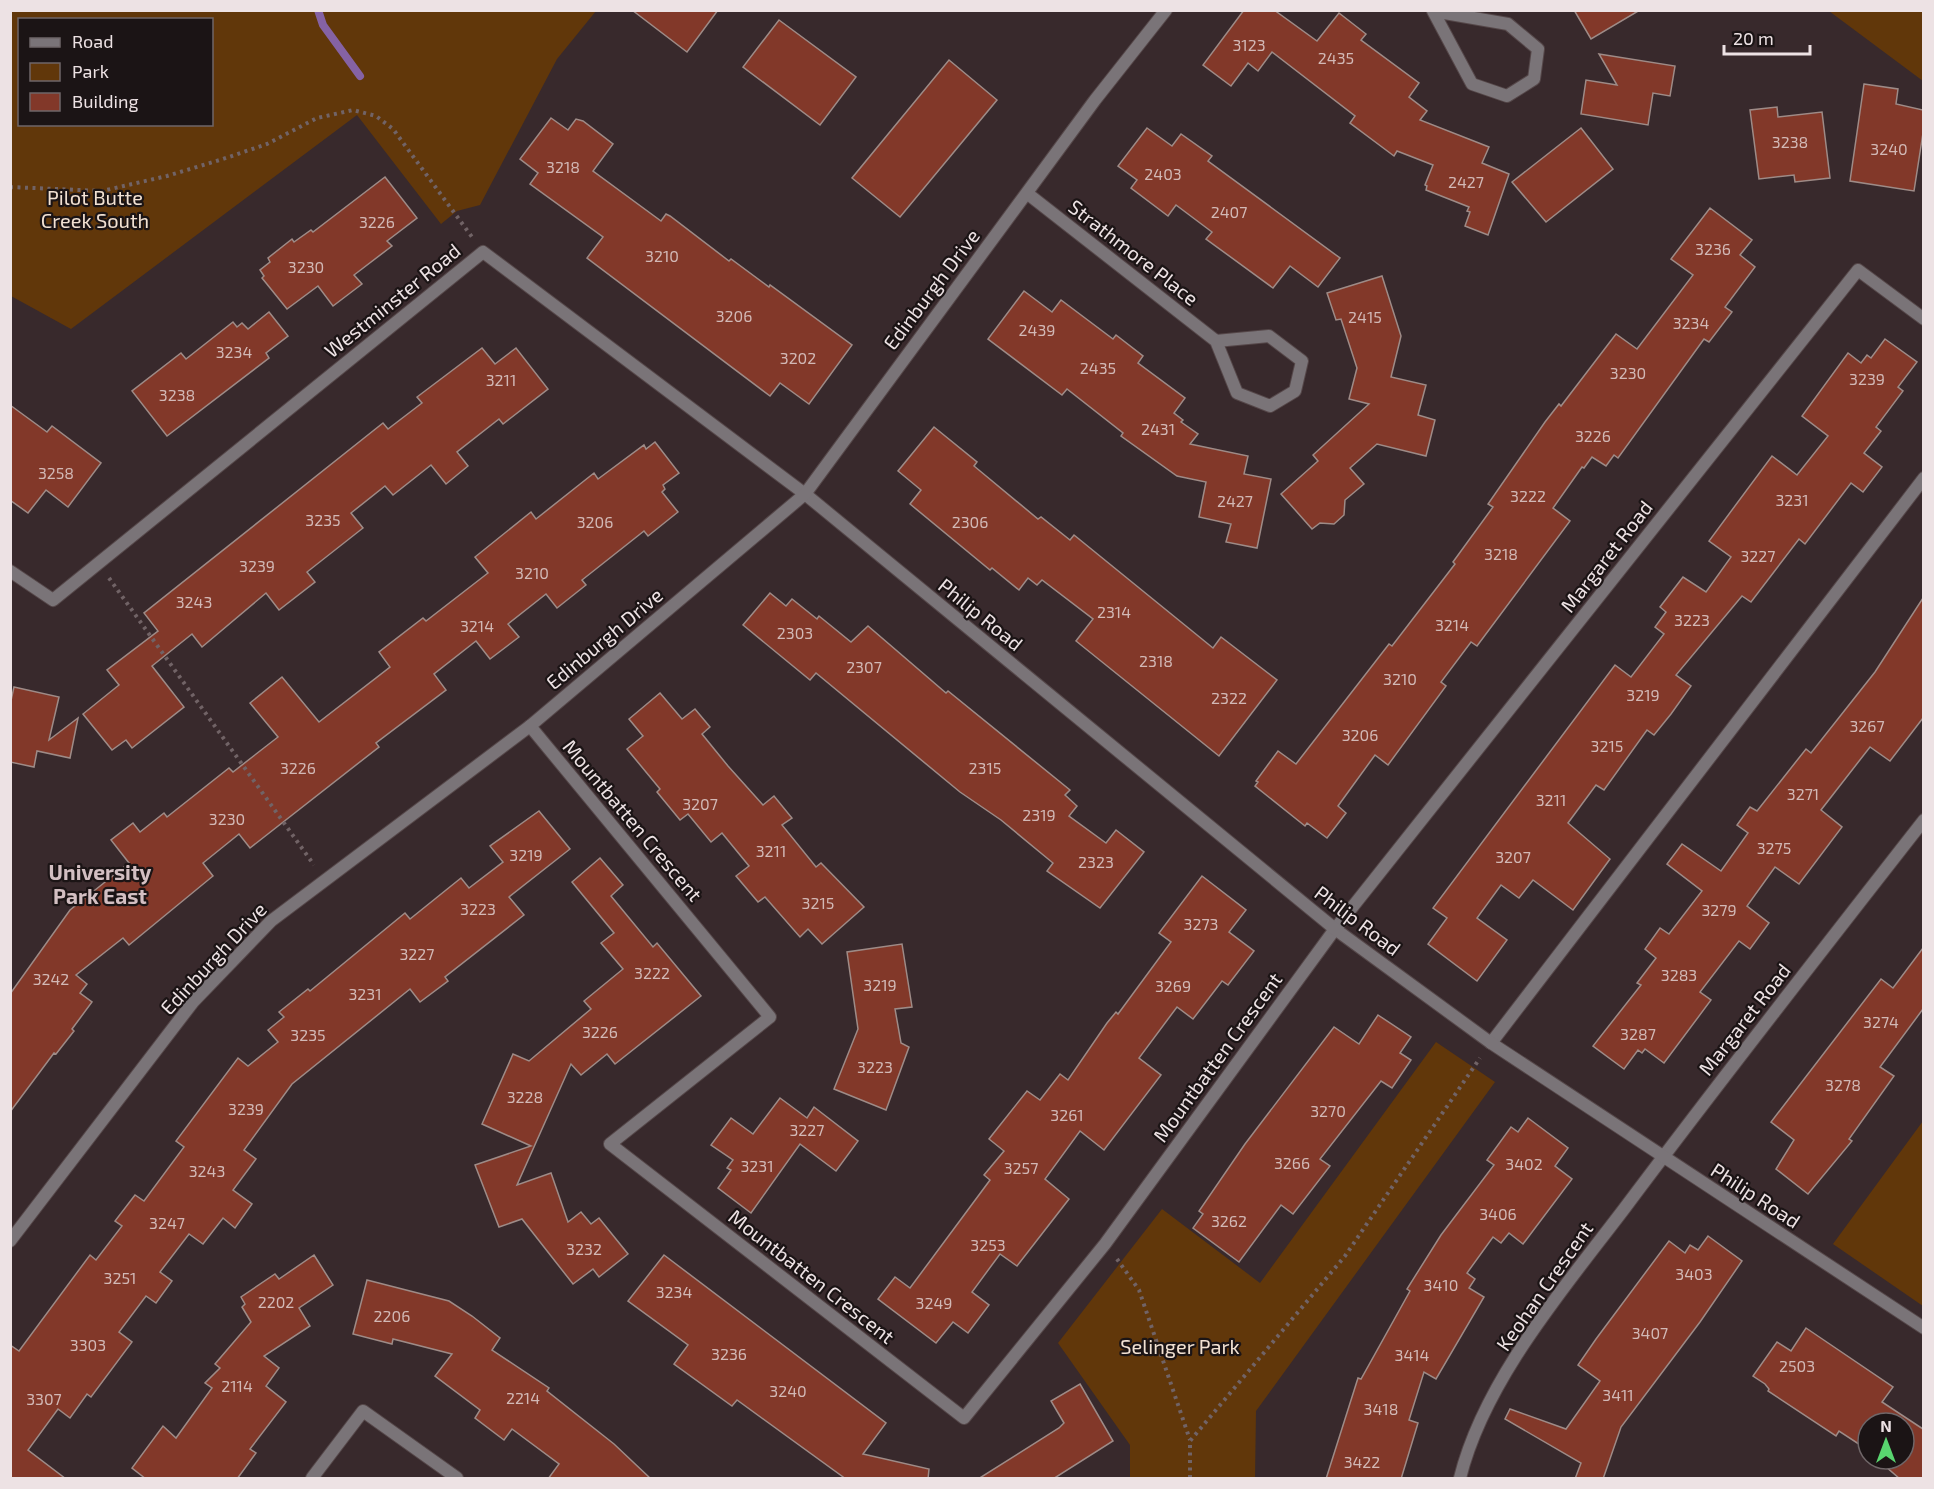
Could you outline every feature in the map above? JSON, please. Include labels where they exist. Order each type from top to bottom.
[{"type":"street","name":"Edinburgh Drive","points":[[10,1241],[193,1002],[271,921],[530,726],[805,494],[935,314],[1028,194],[1095,100],[1166,10]]},
{"type":"street","points":[[1433,11],[1508,24],[1538,49],[1534,79],[1507,96],[1472,84],[1433,11]]},
{"type":"street","name":"Strathmore Place","points":[[1028,194],[1216,341],[1237,393],[1270,406],[1295,391],[1302,361],[1269,336],[1216,341]]},
{"type":"street","name":"Westminster Road","points":[[10,571],[53,600],[483,252],[805,494]]},
{"type":"street","name":"Margaret Road","points":[[1335,929],[1858,270],[1923,319]]},
{"type":"street","points":[[1491,1043],[1923,478]]},
{"type":"street","name":"Philip Road","points":[[805,494],[1335,929],[1491,1043],[1923,1328]]},
{"type":"street","name":"Mountbatten Crescent","points":[[530,726],[770,1017],[610,1144],[964,1418],[1105,1244],[1335,929]]},
{"type":"street","name":"Margaret Road","points":[[1662,1157],[1923,820]]},
{"type":"street","name":"Keohan Crescent","points":[[1460,1479],[1468,1446],[1524,1342],[1662,1157]]},
{"type":"street","points":[[312,1479],[363,1411],[457,1479]]},
{"type":"path","points":[[10,187],[102,191],[167,176],[234,155],[267,144],[316,118],[353,110],[376,116],[393,129],[483,252]]},
{"type":"path","points":[[99,563],[325,880]]},
{"type":"path","points":[[1190,1441],[1345,1256],[1491,1043]]},
{"type":"path","points":[[1105,1244],[1139,1290],[1190,1441],[1190,1479]]},
{"type":"green space","name":"Pilot Butte Creek South","points":[[11,10],[596,10],[557,59],[480,205],[457,211],[441,224],[357,115],[71,329],[11,296]]},
{"type":"green space","points":[[1829,11],[1923,11],[1923,81]]},
{"type":"green space","name":"Selinger Park","points":[[1436,1042],[1495,1082],[1256,1411],[1255,1478],[1130,1478],[1130,1445],[1058,1343],[1162,1209],[1260,1283]]},
{"type":"green space","points":[[1923,1121],[1923,1306],[1833,1244]]},
{"type":"building","points":[[632,10],[718,10],[687,52]]},
{"type":"building","points":[[1244,10],[1274,10],[1317,41],[1339,13],[1366,34],[1361,40],[1419,83],[1409,97],[1427,111],[1420,120],[1489,147],[1482,163],[1509,174],[1488,235],[1465,226],[1470,212],[1467,211],[1469,207],[1426,190],[1425,185],[1433,165],[1397,151],[1394,156],[1350,123],[1355,116],[1272,52],[1258,71],[1248,63],[1231,86],[1203,65]]},
{"type":"building","points":[[1574,10],[1640,10],[1591,39]]},
{"type":"building","points":[[779,20],[856,77],[820,125],[743,67]]},
{"type":"building","points":[[1599,54],[1675,66],[1670,96],[1653,93],[1648,125],[1581,114],[1586,80],[1617,85]]},
{"type":"building","points":[[949,60],[997,100],[900,217],[852,178]]},
{"type":"building","points":[[1864,84],[1898,89],[1896,104],[1923,110],[1923,133],[1914,191],[1850,181]]},
{"type":"building","points":[[1777,107],[1778,117],[1822,112],[1830,178],[1795,182],[1794,175],[1759,179],[1750,110]]},
{"type":"building","points":[[551,118],[568,130],[576,119],[583,121],[613,144],[593,171],[661,221],[666,214],[670,216],[729,261],[731,259],[769,287],[770,285],[852,345],[809,404],[780,383],[770,396],[587,258],[603,237],[530,184],[538,173],[520,159]]},
{"type":"building","points":[[1147,128],[1172,146],[1181,134],[1212,156],[1208,161],[1340,258],[1318,287],[1290,266],[1273,288],[1206,239],[1212,232],[1176,205],[1168,216],[1131,188],[1137,180],[1118,166]]},
{"type":"building","points":[[1581,128],[1613,169],[1546,222],[1512,182]]},
{"type":"building","points":[[385,177],[417,218],[387,241],[392,246],[354,275],[362,284],[333,306],[318,286],[287,309],[262,278],[264,276],[260,270],[270,262],[268,258],[292,239],[294,242],[311,230],[313,232]]},
{"type":"building","points":[[1710,208],[1752,240],[1740,255],[1755,267],[1725,307],[1732,312],[1709,342],[1704,339],[1618,458],[1614,455],[1606,466],[1592,457],[1584,468],[1582,467],[1553,508],[1570,521],[1477,646],[1471,642],[1441,682],[1446,686],[1388,765],[1375,755],[1338,806],[1346,813],[1327,838],[1307,823],[1305,826],[1255,786],[1258,782],[1256,781],[1278,751],[1296,764],[1389,644],[1392,646],[1455,564],[1453,562],[1493,507],[1488,504],[1545,422],[1559,404],[1561,406],[1616,334],[1637,349],[1693,275],[1671,259]]},
{"type":"building","points":[[1382,276],[1401,336],[1391,377],[1426,385],[1418,415],[1435,420],[1426,456],[1377,444],[1350,468],[1364,484],[1345,500],[1344,515],[1334,524],[1320,523],[1312,529],[1281,494],[1318,461],[1313,455],[1369,404],[1349,399],[1357,368],[1341,319],[1336,320],[1327,293]]},
{"type":"building","points":[[1024,291],[1052,312],[1061,300],[1113,339],[1116,335],[1143,356],[1138,363],[1185,398],[1174,413],[1183,420],[1181,422],[1198,434],[1190,444],[1248,456],[1244,474],[1271,479],[1257,548],[1226,542],[1231,524],[1199,517],[1206,482],[1177,476],[1121,436],[1123,433],[1067,389],[1062,395],[988,339]]},
{"type":"building","points":[[269,312],[288,336],[266,353],[269,358],[167,436],[132,391],[181,353],[186,359],[233,322],[237,327],[242,323],[248,329]]},
{"type":"building","points":[[1885,339],[1917,362],[1898,387],[1903,391],[1876,427],[1881,431],[1864,453],[1882,467],[1863,492],[1851,483],[1805,544],[1799,539],[1751,602],[1742,596],[1676,675],[1691,686],[1671,714],[1654,735],[1647,730],[1604,790],[1596,785],[1568,823],[1610,859],[1573,910],[1533,880],[1519,898],[1501,885],[1477,918],[1507,940],[1477,981],[1428,944],[1447,918],[1433,908],[1615,665],[1631,677],[1664,634],[1655,627],[1666,612],[1660,607],[1683,577],[1706,592],[1731,557],[1709,541],[1772,456],[1797,475],[1828,436],[1802,416],[1848,353],[1861,363],[1867,355],[1871,358]]},
{"type":"building","points":[[482,348],[495,364],[516,348],[548,389],[503,424],[499,419],[457,452],[468,466],[446,484],[431,465],[393,495],[385,486],[351,513],[363,528],[307,572],[315,582],[279,610],[266,593],[202,647],[192,634],[152,666],[184,707],[132,748],[126,740],[112,750],[83,714],[119,685],[107,670],[158,631],[144,613],[383,423],[388,429],[422,403],[417,397]]},
{"type":"building","points":[[10,405],[47,432],[52,426],[101,463],[68,507],[46,490],[28,513],[10,500]]},
{"type":"building","points":[[934,427],[977,462],[974,466],[1038,519],[1041,517],[1070,540],[1074,535],[1213,648],[1221,637],[1277,680],[1219,756],[1076,641],[1093,619],[1042,580],[1037,585],[1028,578],[1019,590],[992,568],[990,570],[910,504],[921,490],[898,471]]},
{"type":"building","points":[[655,442],[679,473],[663,485],[665,489],[662,492],[678,512],[648,536],[644,531],[582,580],[586,585],[557,608],[546,594],[508,624],[519,637],[490,659],[476,641],[434,674],[446,690],[376,743],[379,747],[250,848],[239,834],[203,863],[213,876],[129,945],[123,938],[76,975],[87,984],[80,993],[92,1002],[72,1029],[74,1031],[56,1054],[54,1053],[10,1112],[10,994],[70,910],[129,863],[111,840],[133,823],[140,832],[164,813],[167,817],[229,768],[233,772],[278,737],[250,703],[282,677],[319,722],[390,667],[379,652],[423,618],[426,621],[488,573],[475,557],[531,512],[536,519],[594,473],[598,479],[644,445],[646,449]]},
{"type":"building","points":[[770,593],[786,606],[792,599],[817,619],[819,616],[851,642],[868,626],[946,693],[948,691],[1070,790],[1065,795],[1077,806],[1069,816],[1106,843],[1116,830],[1144,852],[1100,908],[1047,871],[1053,863],[1001,820],[960,792],[816,673],[810,680],[743,625]]},
{"type":"building","points":[[1923,598],[1923,718],[1890,761],[1870,747],[1821,810],[1842,827],[1799,884],[1775,867],[1747,906],[1769,923],[1750,949],[1739,941],[1700,992],[1711,1000],[1664,1063],[1645,1049],[1642,1053],[1638,1050],[1624,1069],[1593,1046],[1641,985],[1637,983],[1656,958],[1645,949],[1660,928],[1669,934],[1702,891],[1667,864],[1682,844],[1721,871],[1748,833],[1737,825],[1750,807],[1757,811],[1806,749],[1811,753],[1875,672]]},
{"type":"building","points":[[14,687],[59,697],[49,740],[78,718],[70,758],[37,751],[34,767],[10,762],[10,705]]},
{"type":"building","points":[[660,693],[682,719],[695,709],[710,727],[702,734],[728,766],[763,805],[774,796],[792,818],[782,825],[816,867],[821,863],[864,907],[822,944],[808,929],[800,937],[765,897],[758,902],[736,876],[749,866],[722,833],[711,842],[688,814],[680,820],[657,792],[660,789],[627,749],[643,736],[629,719]]},
{"type":"building","points":[[539,811],[570,849],[509,897],[524,915],[445,977],[448,981],[420,1002],[410,989],[292,1084],[244,1150],[256,1159],[233,1190],[252,1204],[235,1228],[223,1218],[203,1244],[189,1234],[160,1272],[172,1281],[156,1303],[146,1296],[119,1332],[132,1342],[91,1397],[87,1394],[70,1418],[58,1409],[28,1450],[66,1479],[10,1479],[10,1345],[19,1351],[90,1255],[96,1260],[122,1226],[115,1221],[135,1195],[144,1201],[184,1147],[176,1141],[238,1058],[248,1066],[278,1042],[268,1030],[284,1017],[279,1012],[308,989],[310,991],[405,913],[410,919],[461,878],[469,888],[503,862],[490,846]]},
{"type":"building","points":[[600,858],[623,885],[611,896],[653,947],[657,943],[701,996],[615,1064],[607,1054],[581,1075],[571,1064],[517,1185],[551,1173],[568,1222],[581,1212],[591,1224],[599,1218],[628,1254],[599,1277],[593,1269],[573,1284],[522,1219],[499,1227],[475,1165],[531,1146],[482,1124],[513,1054],[529,1061],[591,1009],[584,1001],[623,969],[601,943],[614,933],[572,882]]},
{"type":"building","points":[[1202,876],[1246,910],[1229,932],[1254,951],[1228,985],[1222,981],[1193,1019],[1177,1007],[1139,1058],[1161,1075],[1104,1150],[1080,1131],[1045,1179],[1069,1199],[1017,1266],[1000,1254],[972,1292],[989,1305],[968,1333],[953,1322],[936,1343],[878,1299],[895,1277],[910,1288],[990,1180],[984,1175],[1004,1151],[989,1139],[1027,1091],[1040,1100],[1060,1074],[1068,1080],[1107,1023],[1116,1012],[1118,1014],[1171,942],[1159,933]]},
{"type":"building","points":[[902,944],[912,1007],[895,1009],[901,1043],[909,1047],[886,1110],[834,1089],[858,1029],[847,952]]},
{"type":"building","points":[[1923,948],[1923,1009],[1880,1067],[1894,1076],[1849,1139],[1852,1141],[1808,1194],[1776,1169],[1794,1140],[1771,1122],[1881,979],[1893,988]]},
{"type":"building","points":[[1378,1015],[1411,1037],[1400,1053],[1411,1060],[1392,1088],[1381,1081],[1320,1159],[1330,1166],[1293,1214],[1281,1205],[1239,1262],[1193,1228],[1203,1214],[1199,1211],[1245,1144],[1334,1027],[1359,1044]]},
{"type":"building","points":[[780,1098],[807,1118],[814,1107],[858,1141],[836,1171],[800,1144],[751,1213],[718,1188],[731,1170],[727,1168],[733,1160],[711,1145],[731,1118],[753,1134]]},
{"type":"building","points":[[1528,1118],[1568,1148],[1555,1166],[1572,1179],[1523,1244],[1509,1233],[1501,1243],[1493,1237],[1467,1273],[1475,1279],[1469,1288],[1484,1297],[1436,1379],[1424,1372],[1409,1420],[1418,1423],[1401,1479],[1326,1479],[1358,1378],[1361,1379],[1410,1291],[1407,1289],[1441,1235],[1494,1165],[1487,1160],[1511,1127],[1518,1132]]},
{"type":"building","points":[[1708,1236],[1742,1261],[1700,1322],[1621,1427],[1603,1479],[1575,1479],[1581,1463],[1505,1419],[1510,1409],[1566,1429],[1600,1381],[1578,1365],[1596,1339],[1669,1241],[1685,1253],[1690,1245],[1698,1250]]},
{"type":"building","points":[[314,1255],[333,1285],[299,1308],[310,1326],[264,1356],[279,1368],[266,1386],[286,1402],[250,1449],[256,1453],[237,1479],[146,1479],[132,1468],[163,1426],[176,1438],[212,1388],[205,1383],[220,1368],[215,1364],[251,1322],[242,1307],[245,1304],[241,1297],[275,1274],[279,1279]]},
{"type":"building","points":[[664,1255],[886,1423],[863,1454],[929,1469],[928,1479],[846,1479],[737,1400],[732,1406],[674,1364],[688,1345],[628,1301]]},
{"type":"building","points":[[367,1280],[449,1301],[472,1316],[500,1338],[492,1350],[549,1388],[547,1391],[614,1444],[651,1479],[548,1479],[559,1464],[512,1429],[504,1440],[475,1418],[480,1410],[435,1376],[452,1354],[393,1339],[392,1344],[353,1334]]},
{"type":"building","points":[[1806,1328],[1893,1387],[1882,1402],[1896,1411],[1856,1411],[1856,1442],[1839,1431],[1836,1436],[1768,1391],[1765,1384],[1753,1376],[1777,1342],[1791,1351]]},
{"type":"building","points":[[1080,1384],[1113,1441],[1053,1479],[978,1479],[1059,1428],[1064,1423],[1051,1401]]},
{"type":"building","points":[[1916,1424],[1923,1429],[1923,1479],[1900,1479],[1891,1471],[1916,1471]]},
{"type":"waterway","points":[[318,10],[323,25],[360,76]]},
{"type":"district","name":"University Park East","points":[[100,883]]}]
